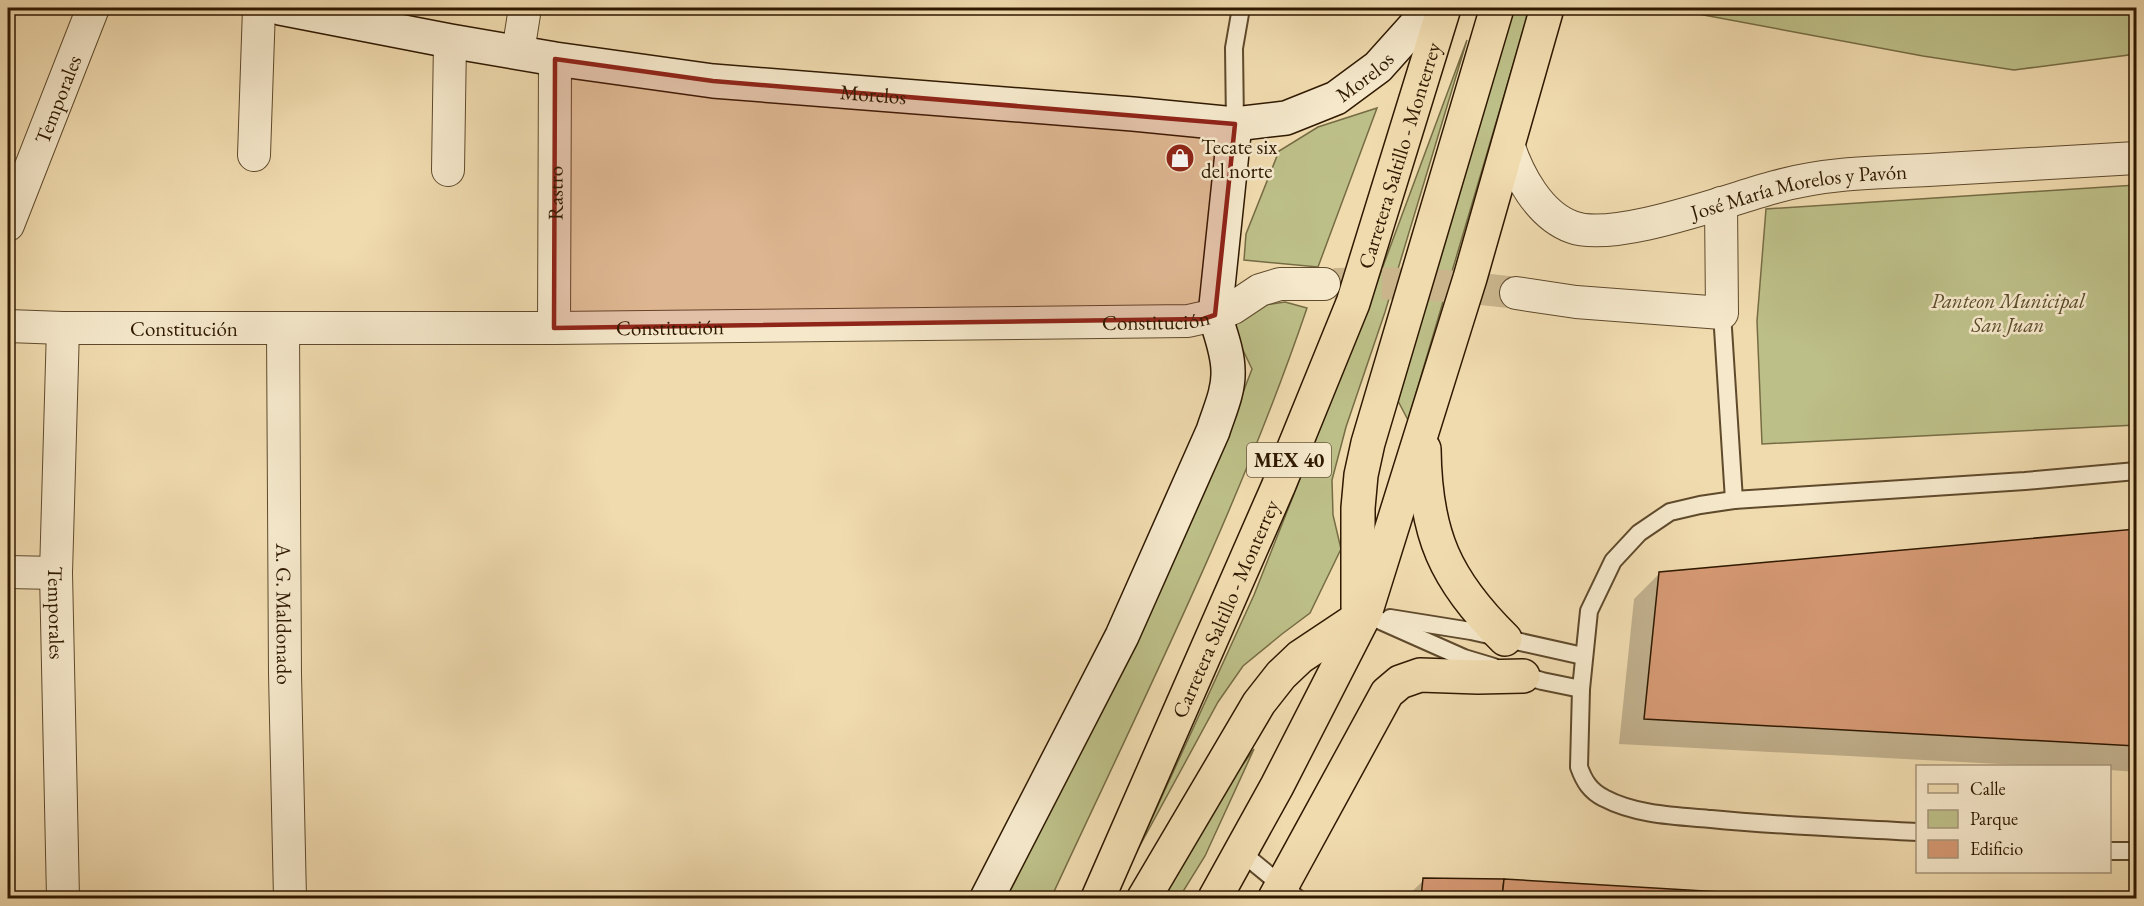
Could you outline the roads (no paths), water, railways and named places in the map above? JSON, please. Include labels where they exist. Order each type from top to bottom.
[{"type":"main road","name":"Carretera Saltillo - Monterrey","points":[[1098,898],[1269,507],[1353,303],[1443,8]]},
{"type":"main road","points":[[1365,614],[1359,610],[1357,605],[1357,540],[1361,475],[1368,443],[1497,8]]},
{"type":"main road","points":[[1215,898],[1365,614],[1470,278],[1547,8]]},
{"type":"main road","points":[[1424,427],[1428,504],[1440,549],[1456,583],[1478,613],[1505,639]]},
{"type":"main road","points":[[1144,898],[1259,703],[1281,675],[1300,657],[1365,614]]},
{"type":"main road","points":[[1285,894],[1387,693],[1400,682],[1420,675],[1523,676]]},
{"type":"street","name":"Temporales","points":[[8,225],[93,8]]},
{"type":"street","points":[[254,155],[259,8]]},
{"type":"street","name":"Morelos","points":[[280,8],[319,12],[450,41],[555,59],[713,81],[1235,124],[1286,118],[1336,98],[1378,68],[1431,8]]},
{"type":"street","points":[[518,52],[525,8]]},
{"type":"street","points":[[448,170],[450,41]]},
{"type":"street","name":"Rastro","points":[[554,328],[555,59]]},
{"type":"street","points":[[987,898],[1122,636],[1213,431],[1224,399],[1228,372],[1224,344],[1215,315],[1235,124]]},
{"type":"street","name":"José María Morelos y Pavón","points":[[1508,144],[1521,178],[1530,193],[1557,218],[1573,227],[1596,230],[1631,227],[1786,184],[1836,175],[2136,158]]},
{"type":"street","points":[[1516,293],[1576,302],[1722,313],[1721,203]]},
{"type":"street","name":"Constitución","points":[[8,326],[554,328],[1172,322],[1215,315],[1233,308],[1260,290],[1280,284],[1324,284]]},
{"type":"street","name":"Temporales","points":[[63,328],[56,573],[63,898]]},
{"type":"street","name":"A. G. Maldonado","points":[[284,328],[285,674],[290,898]]},
{"type":"street","points":[[8,572],[56,573]]},
{"type":"lane","points":[[1235,124],[1234,48],[1241,8]]},
{"type":"lane","points":[[1722,313],[1734,500]]},
{"type":"lane","points":[[1916,832],[1758,824],[1657,814],[1616,804],[1590,789],[1579,767],[1583,656],[1589,611],[1613,561],[1639,533],[1670,512],[1700,505],[1734,500],[2025,481],[2136,471]]},
{"type":"lane","points":[[1365,614],[1471,631],[1583,656]]},
{"type":"lane","points":[[1365,614],[1464,658],[1523,676],[1581,689]]},
{"type":"lane","points":[[2111,851],[2136,851]]},
{"type":"lane","points":[[1241,852],[1285,894]]},
{"type":"tunnel","points":[[1334,284],[1425,285],[1516,293]]},
{"type":"place","name":"Tecate six del norte","points":[[1180,158]]},
{"type":"park label","name":"Panteon Municipal San Juan","points":[[2008,312]]}]
